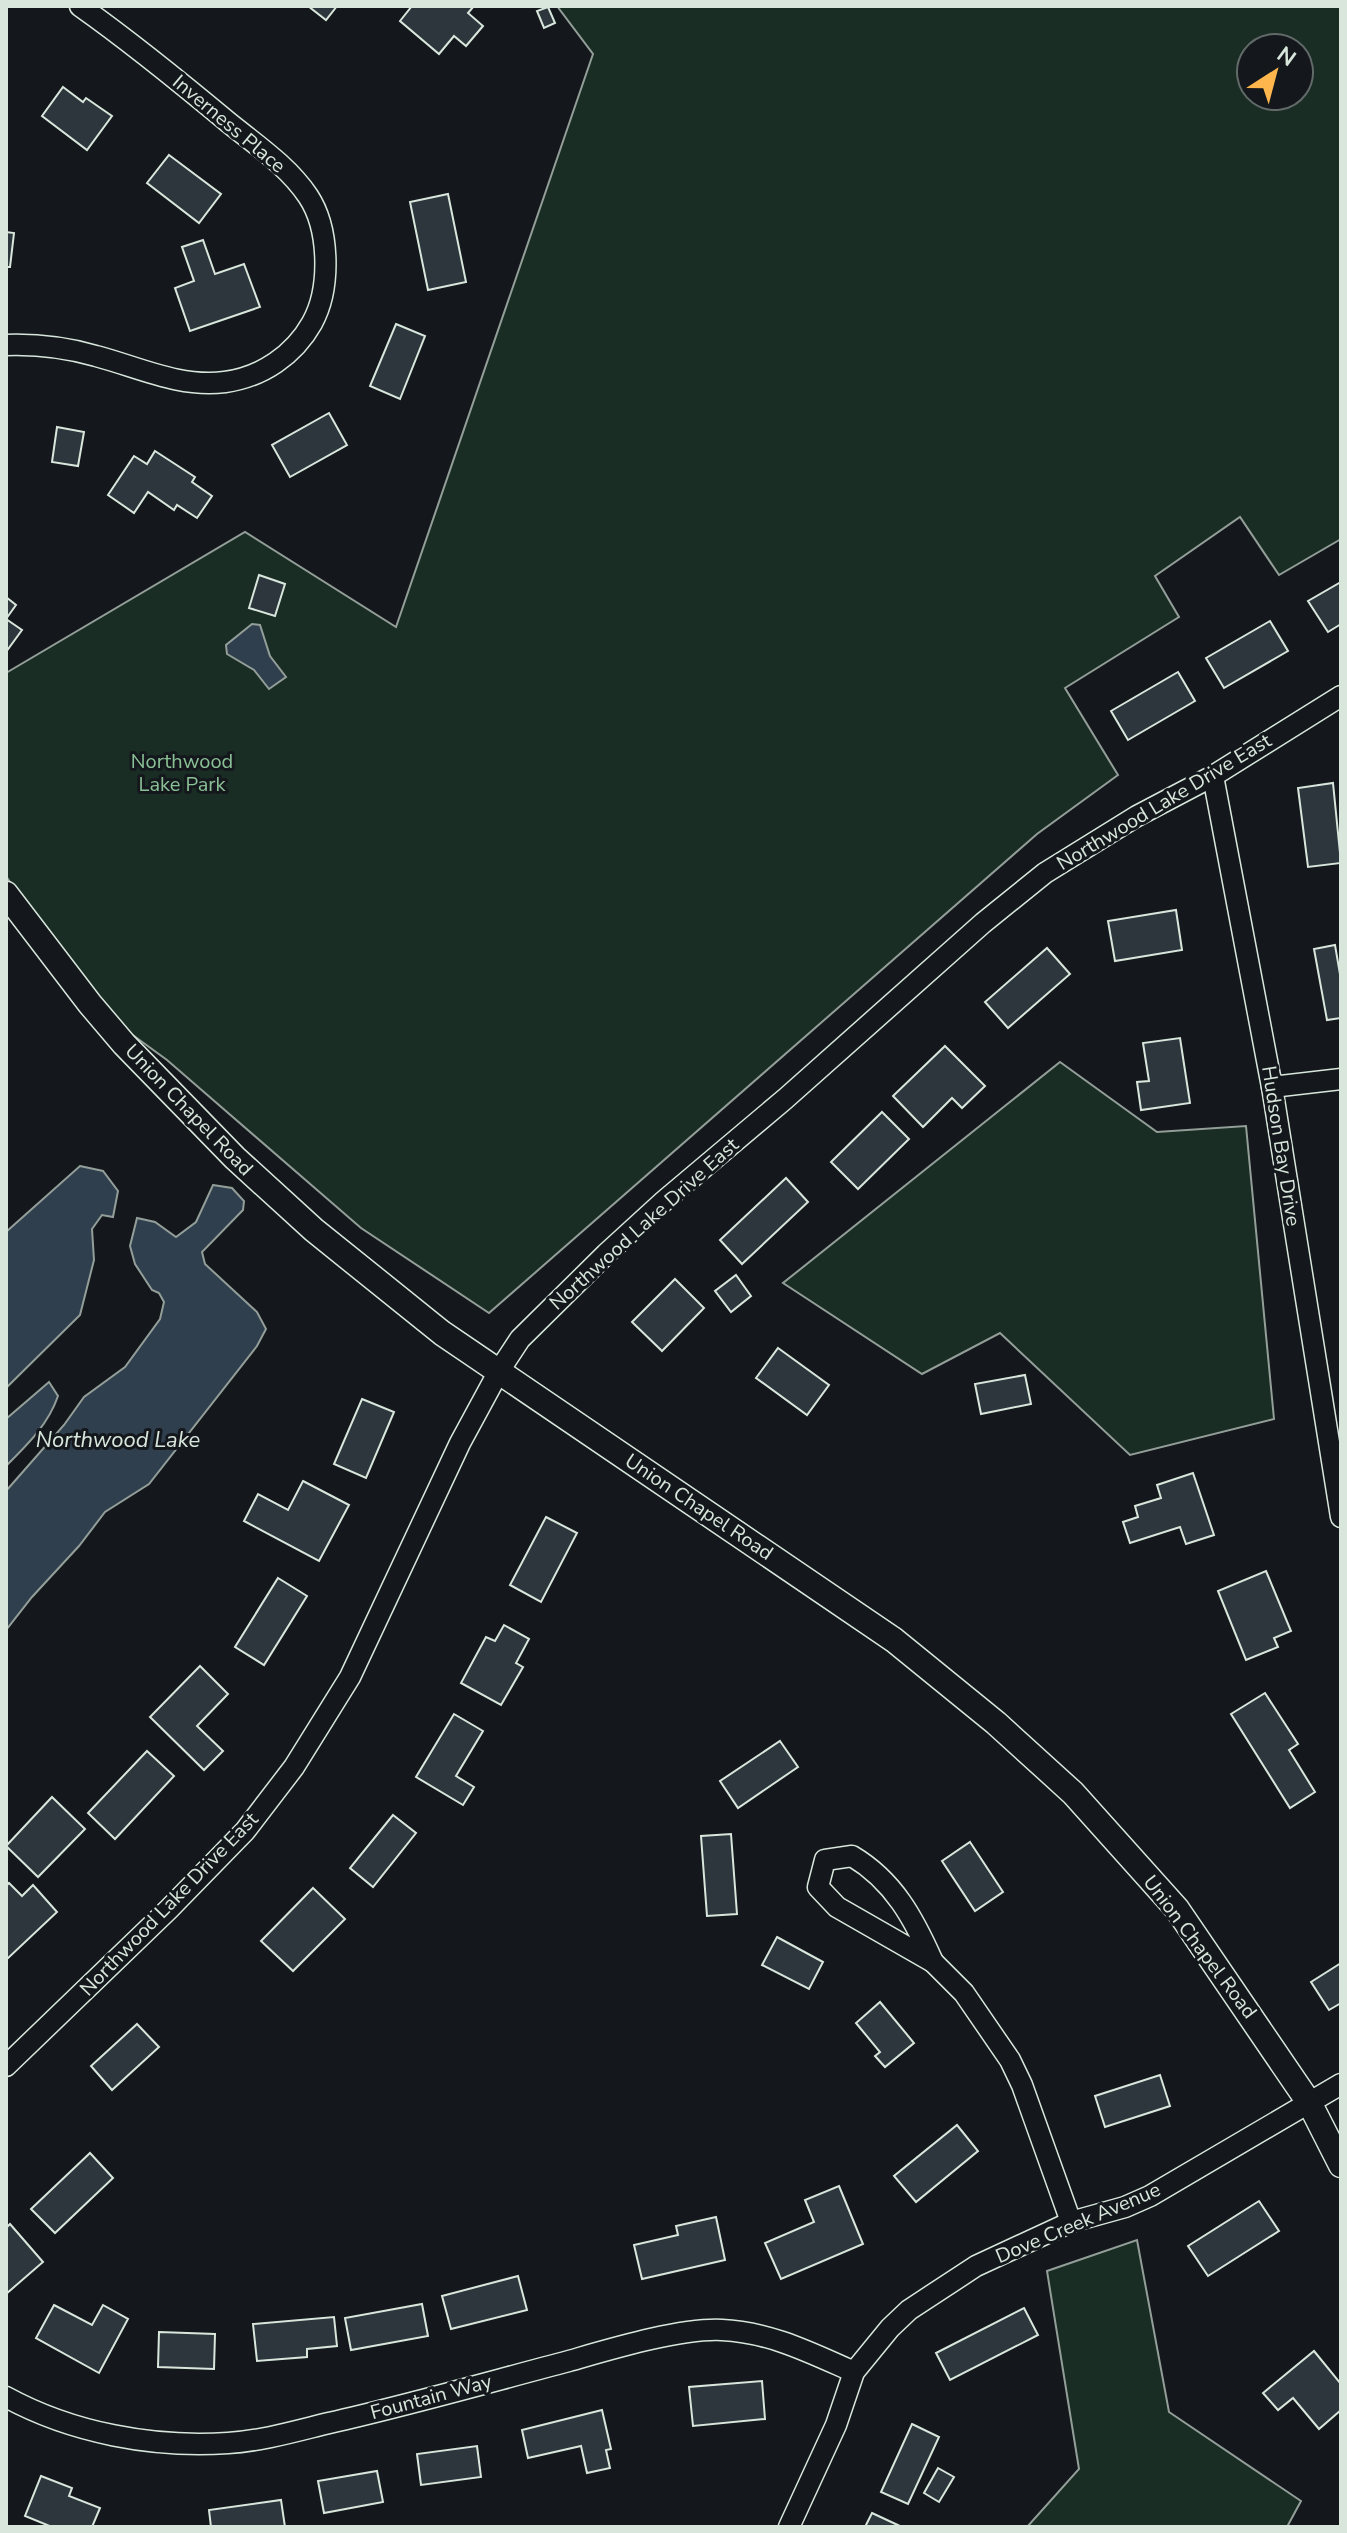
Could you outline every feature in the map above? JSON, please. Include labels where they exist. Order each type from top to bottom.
[{"type":"street","name":"Inverness Place","points":[[6,345],[94,355],[169,379],[221,383],[247,378],[270,367],[291,351],[307,332],[320,309],[326,283],[321,231],[309,198],[298,184],[279,164],[167,71],[80,6]]},
{"type":"street","name":"Northwood Lake Drive East","points":[[6,2066],[245,1831],[294,1767],[350,1677],[415,1535],[499,1371],[520,1339],[606,1254],[983,923],[1045,873],[1090,843],[1213,776],[1341,696]]},
{"type":"street","name":"Hudson Bay Drive","points":[[1213,776],[1272,1087],[1341,1517]]},
{"type":"street","name":"Union Chapel Road","points":[[6,894],[124,1044],[235,1158],[314,1230],[419,1314],[499,1371],[894,1640],[1035,1757],[1109,1831],[1177,1909],[1310,2104],[1341,2165]]},
{"type":"street","points":[[1272,1087],[1341,1079]]},
{"type":"street","points":[[933,1962],[918,1928],[890,1887],[873,1869],[852,1856],[825,1860],[818,1887],[837,1907],[933,1962],[964,1993],[1010,2060],[1022,2085],[1071,2222]]},
{"type":"street","name":"Dove Creek Avenue","points":[[789,2527],[836,2425],[854,2372],[909,2310],[976,2266],[1071,2222],[1125,2207],[1150,2196],[1341,2084]]},
{"type":"street","name":"Fountain Way","points":[[6,2397],[70,2424],[109,2433],[175,2444],[228,2443],[254,2441],[383,2411],[616,2348],[695,2331],[722,2330],[775,2338],[854,2372]]},
{"type":"green space","name":"Northwood Lake Park","points":[[557,6],[1341,6],[1341,539],[1279,575],[1240,517],[1155,576],[1179,617],[1065,688],[1118,775],[1037,834],[489,1313],[361,1228],[167,1060],[90,1004],[6,876],[6,673],[245,532],[396,627],[593,54]]},
{"type":"green space","points":[[1060,1062],[1157,1132],[1246,1126],[1274,1419],[1130,1455],[1000,1333],[922,1374],[783,1283]]},
{"type":"green space","points":[[1137,2240],[1169,2412],[1301,2501],[1287,2527],[1027,2527],[1079,2469],[1047,2271]]},
{"type":"water","points":[[252,624],[260,625],[270,656],[286,677],[269,689],[254,670],[227,654],[226,645]]},
{"type":"water","name":"Northwood Lake","points":[[80,1166],[103,1171],[118,1191],[113,1217],[102,1215],[92,1229],[94,1260],[80,1315],[6,1388],[6,1232]]},
{"type":"water","name":"Northwood Lake","points":[[213,1185],[232,1188],[244,1201],[243,1210],[202,1252],[205,1264],[257,1312],[266,1329],[257,1346],[149,1484],[105,1512],[6,1630],[6,1491],[64,1425],[84,1397],[125,1367],[160,1319],[164,1302],[135,1264],[130,1246],[137,1218],[155,1222],[176,1237],[196,1222]]},
{"type":"water","name":"Northwood Lake","points":[[49,1382],[58,1396],[49,1416],[6,1466],[6,1419]]},
{"type":"building","points":[[308,6],[337,6],[326,20]]},
{"type":"building","points":[[412,6],[474,6],[468,13],[483,26],[466,46],[454,36],[439,54],[400,21]]},
{"type":"building","points":[[548,7],[555,23],[544,28],[537,11]]},
{"type":"building","points":[[63,87],[83,102],[86,98],[112,116],[87,150],[42,116]]},
{"type":"building","points":[[169,155],[221,194],[199,223],[147,183]]},
{"type":"building","points":[[448,194],[466,282],[428,290],[410,202]]},
{"type":"building","points":[[6,232],[14,233],[10,267],[6,267]]},
{"type":"building","points":[[203,240],[215,274],[244,264],[260,307],[190,331],[175,288],[194,281],[182,247]]},
{"type":"building","points":[[396,324],[425,336],[400,399],[370,386]]},
{"type":"building","points":[[329,413],[347,445],[290,477],[272,445]]},
{"type":"building","points":[[57,427],[84,432],[78,466],[52,462]]},
{"type":"building","points":[[155,451],[195,477],[192,482],[212,496],[197,518],[177,505],[174,510],[148,492],[134,513],[108,495],[134,456],[147,464]]},
{"type":"building","points":[[259,575],[285,584],[275,616],[249,608]]},
{"type":"building","points":[[1341,582],[1341,624],[1328,632],[1308,601]]},
{"type":"building","points":[[6,597],[16,605],[6,619]]},
{"type":"building","points":[[6,619],[22,630],[6,652]]},
{"type":"building","points":[[1270,621],[1288,651],[1224,688],[1206,658]]},
{"type":"building","points":[[1178,672],[1195,701],[1128,740],[1111,711]]},
{"type":"building","points":[[1333,783],[1341,863],[1308,867],[1298,788]]},
{"type":"building","points":[[1176,910],[1182,950],[1115,961],[1108,921]]},
{"type":"building","points":[[1335,945],[1341,980],[1341,1018],[1327,1020],[1314,949]]},
{"type":"building","points":[[1047,948],[1070,974],[1008,1028],[985,1002]]},
{"type":"building","points":[[1180,1038],[1190,1103],[1141,1110],[1137,1082],[1149,1081],[1143,1043]]},
{"type":"building","points":[[945,1046],[985,1086],[962,1108],[952,1098],[923,1127],[893,1096]]},
{"type":"building","points":[[882,1112],[909,1139],[858,1189],[831,1162]]},
{"type":"building","points":[[786,1178],[808,1202],[742,1264],[720,1240]]},
{"type":"building","points":[[736,1275],[751,1296],[731,1312],[715,1291]]},
{"type":"building","points":[[675,1279],[704,1308],[662,1351],[632,1322]]},
{"type":"building","points":[[778,1348],[829,1385],[807,1415],[756,1378]]},
{"type":"building","points":[[1025,1375],[1031,1404],[981,1414],[975,1384]]},
{"type":"building","points":[[362,1399],[394,1412],[366,1478],[334,1464]]},
{"type":"building","points":[[1193,1473],[1214,1535],[1186,1544],[1180,1527],[1130,1543],[1123,1522],[1138,1517],[1135,1506],[1161,1498],[1157,1485]]},
{"type":"building","points":[[303,1481],[349,1505],[319,1561],[244,1521],[258,1494],[288,1510]]},
{"type":"building","points":[[546,1517],[577,1533],[541,1602],[510,1585]]},
{"type":"building","points":[[1266,1571],[1291,1631],[1274,1638],[1278,1647],[1246,1660],[1218,1591]]},
{"type":"building","points":[[278,1578],[307,1596],[264,1665],[235,1647]]},
{"type":"building","points":[[504,1625],[529,1639],[516,1663],[523,1667],[501,1705],[461,1683],[486,1637],[495,1641]]},
{"type":"building","points":[[200,1666],[228,1694],[197,1726],[223,1751],[204,1770],[150,1717]]},
{"type":"building","points":[[1265,1693],[1298,1744],[1289,1750],[1315,1792],[1290,1808],[1231,1714]]},
{"type":"building","points":[[454,1714],[483,1731],[456,1776],[474,1787],[463,1805],[416,1777]]},
{"type":"building","points":[[780,1741],[798,1767],[738,1808],[720,1781]]},
{"type":"building","points":[[147,1751],[174,1776],[115,1839],[88,1813]]},
{"type":"building","points":[[52,1797],[85,1829],[38,1877],[6,1846]]},
{"type":"building","points":[[393,1815],[416,1833],[373,1887],[350,1868]]},
{"type":"building","points":[[731,1834],[737,1914],[707,1916],[701,1836]]},
{"type":"building","points":[[970,1842],[1003,1892],[975,1911],[942,1861]]},
{"type":"building","points":[[9,1883],[22,1896],[33,1885],[57,1912],[6,1960],[6,1886]]},
{"type":"building","points":[[313,1888],[345,1919],[293,1971],[261,1941]]},
{"type":"building","points":[[777,1937],[823,1962],[809,1989],[762,1965]]},
{"type":"building","points":[[1341,1963],[1341,2003],[1329,2010],[1311,1982]]},
{"type":"building","points":[[880,2002],[914,2043],[885,2067],[875,2056],[880,2052],[856,2023]]},
{"type":"building","points":[[137,2024],[159,2047],[112,2090],[91,2066]]},
{"type":"building","points":[[1160,2075],[1170,2106],[1105,2127],[1095,2096]]},
{"type":"building","points":[[957,2125],[978,2151],[916,2202],[894,2176]]},
{"type":"building","points":[[90,2153],[113,2178],[55,2233],[31,2209]]},
{"type":"building","points":[[839,2186],[863,2244],[781,2279],[765,2243],[814,2222],[805,2200]]},
{"type":"building","points":[[1259,2201],[1279,2231],[1208,2276],[1188,2246]]},
{"type":"building","points":[[716,2217],[725,2260],[642,2279],[634,2245],[678,2235],[676,2226]]},
{"type":"building","points":[[10,2224],[43,2262],[6,2294],[6,2228]]},
{"type":"building","points":[[518,2276],[527,2310],[451,2329],[442,2296]]},
{"type":"building","points":[[422,2304],[428,2336],[351,2350],[345,2318]]},
{"type":"building","points":[[54,2305],[92,2325],[103,2305],[128,2319],[99,2373],[36,2338]]},
{"type":"building","points":[[1024,2308],[1038,2335],[950,2380],[936,2353]]},
{"type":"building","points":[[334,2317],[337,2346],[307,2349],[307,2357],[257,2361],[253,2324]]},
{"type":"building","points":[[159,2332],[215,2334],[214,2369],[158,2367]]},
{"type":"building","points":[[1314,2351],[1341,2384],[1341,2410],[1319,2429],[1293,2398],[1278,2410],[1263,2393]]},
{"type":"building","points":[[762,2381],[765,2419],[693,2426],[689,2387]]},
{"type":"building","points":[[602,2410],[611,2449],[606,2450],[610,2468],[587,2473],[581,2446],[528,2458],[522,2430]]},
{"type":"building","points":[[912,2424],[939,2437],[908,2504],[881,2492]]},
{"type":"building","points":[[477,2446],[481,2477],[421,2485],[417,2454]]},
{"type":"building","points":[[938,2468],[954,2477],[939,2502],[924,2493]]},
{"type":"building","points":[[377,2471],[383,2502],[324,2513],[318,2481]]},
{"type":"building","points":[[41,2476],[72,2488],[69,2496],[100,2508],[92,2527],[52,2527],[25,2516]]},
{"type":"building","points":[[281,2500],[285,2527],[211,2527],[209,2510]]},
{"type":"building","points":[[872,2513],[902,2527],[865,2527]]}]
